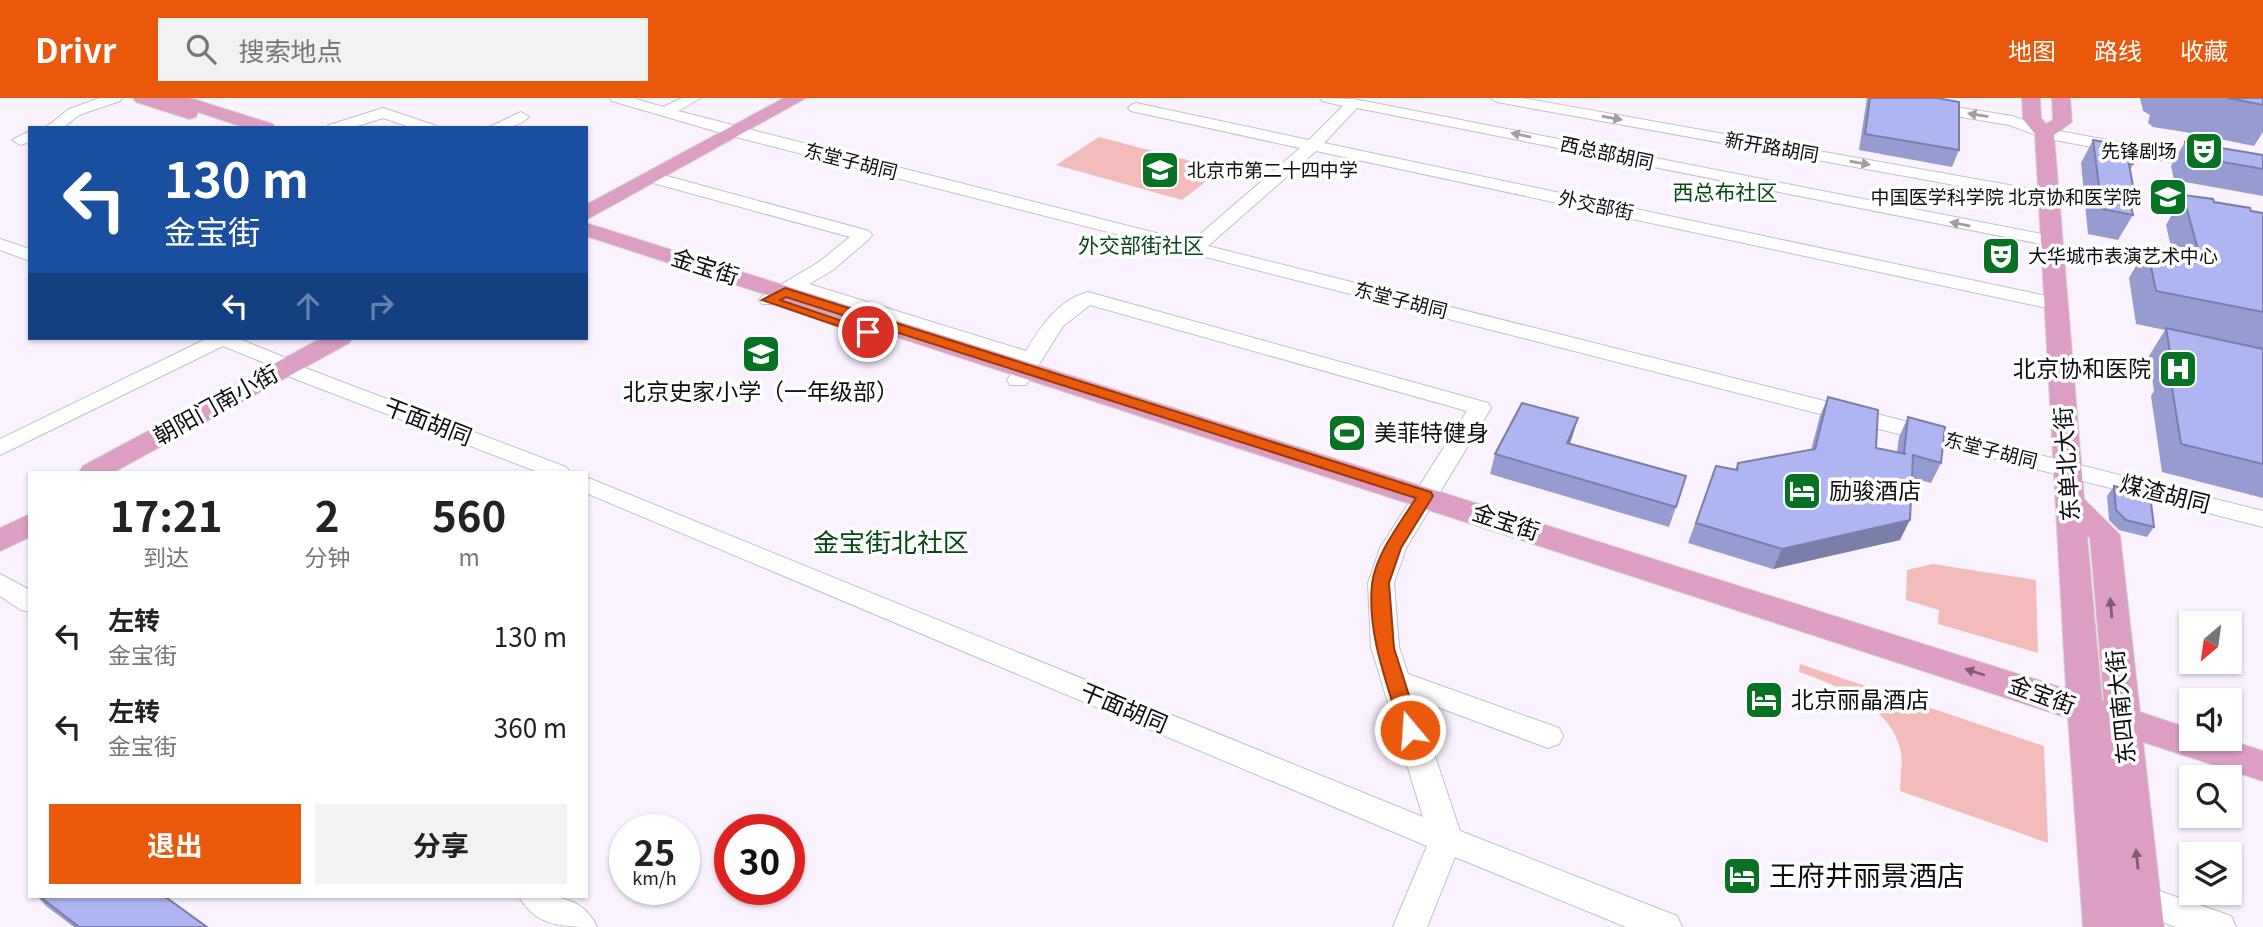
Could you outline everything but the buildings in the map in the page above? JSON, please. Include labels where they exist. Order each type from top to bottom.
[{"type":"main road","points":[[142,98],[228,126]]},
{"type":"main road","points":[[172,98],[260,126]]},
{"type":"main road","points":[[588,213],[653,177],[777,98]]},
{"type":"main road","points":[[588,201],[797,98]]},
{"type":"main road","name":"东单北大街","points":[[2031,98],[2032,119],[2044,135],[2085,710]]},
{"type":"main road","points":[[2044,135],[2063,122],[2061,98]]},
{"type":"main road","name":"金宝街","points":[[588,230],[1025,370],[2010,705],[2085,710],[2263,766]]},
{"type":"main road","name":"金宝街","points":[[588,241],[783,293]]},
{"type":"main road","name":"朝阳门南小街","points":[[123,471],[294,369],[337,340]]},
{"type":"main road","name":"朝阳门南小街","points":[[95,471],[294,369],[357,340]]},
{"type":"main road","name":"东四南大街","points":[[2068,486],[2105,535],[2142,913]]},
{"type":"main road","points":[[0,523],[28,508]]},
{"type":"main road","points":[[0,541],[28,525]]},
{"type":"main road","name":"东四南大街","points":[[2085,710],[2104,927]]},
{"type":"street","points":[[56,126],[74,112],[115,98]]},
{"type":"street","name":"东堂子胡同","points":[[617,98],[728,130],[1195,248],[2068,486]]},
{"type":"street","points":[[664,113],[694,98]]},
{"type":"street","points":[[1872,98],[2012,121],[2044,135],[2263,174]]},
{"type":"street","points":[[1195,248],[1313,145],[1340,100]]},
{"type":"street","name":"西总部胡同","points":[[1340,100],[1501,112],[2051,241]]},
{"type":"street","name":"新开路胡同","points":[[1501,112],[1560,103],[2048,197]]},
{"type":"street","name":"外交部街","points":[[1136,108],[2056,304]]},
{"type":"street","points":[[341,126],[383,113],[423,126]]},
{"type":"street","points":[[500,126],[521,117]]},
{"type":"street","points":[[653,177],[863,235],[827,266],[783,293]]},
{"type":"street","points":[[0,244],[28,255]]},
{"type":"street","points":[[1025,370],[1051,327],[1073,303],[1088,298],[1480,408],[1393,548],[1381,583],[1385,648],[1446,838],[1410,927]]},
{"type":"street","points":[[0,448],[217,340]]},
{"type":"street","name":"干面胡同","points":[[226,340],[555,471]]},
{"type":"street","name":"干面胡同","points":[[588,485],[1312,786],[1665,927]]},
{"type":"street","name":"煤渣胡同","points":[[2068,486],[2263,519]]},
{"type":"street","points":[[0,583],[28,602]]},
{"type":"street","points":[[1394,680],[1548,736]]},
{"type":"street","points":[[2100,885],[2142,913],[2219,927]]},
{"type":"street","points":[[539,898],[580,927]]},
{"type":"shaded area","points":[[1099,137],[1222,169],[1182,200],[1056,165]]},
{"type":"shaded area","points":[[1933,564],[2036,580],[2038,653],[1938,624],[1939,610],[1906,600],[1907,570]]},
{"type":"shaded area","points":[[1800,664],[2044,746],[2048,843],[1900,791],[1901,753],[1896,737],[1887,723],[1861,700],[1846,691],[1799,672]]},
{"type":"place","name":"先锋剧场","points":[[2204,151]]},
{"type":"place","name":"北京市第二十四中学","points":[[1160,170]]},
{"type":"place","name":"中国医学科学院 北京协和医学院","points":[[2168,197]]},
{"type":"place","name":"大华城市表演艺术中心","points":[[2001,256]]},
{"type":"place","name":"北京史家小学（一年级部）","points":[[761,354]]},
{"type":"place","name":"北京协和医院","points":[[2178,369]]},
{"type":"place","name":"美菲特健身","points":[[1347,433]]},
{"type":"place","name":"励骏酒店","points":[[1802,491]]},
{"type":"place","name":"北京丽晶酒店","points":[[1764,700]]},
{"type":"place","name":"王府井丽景酒店","points":[[1742,876]]},
{"type":"district","name":"西总布社区","points":[[1725,193]]},
{"type":"district","name":"外交部街社区","points":[[1141,246]]},
{"type":"district","name":"金宝街北社区","points":[[891,543]]},
{"type":"route","points":[[868,332],[769,300],[785,292],[1425,496],[1393,548],[1381,583],[1385,648],[1410,730]]}]
